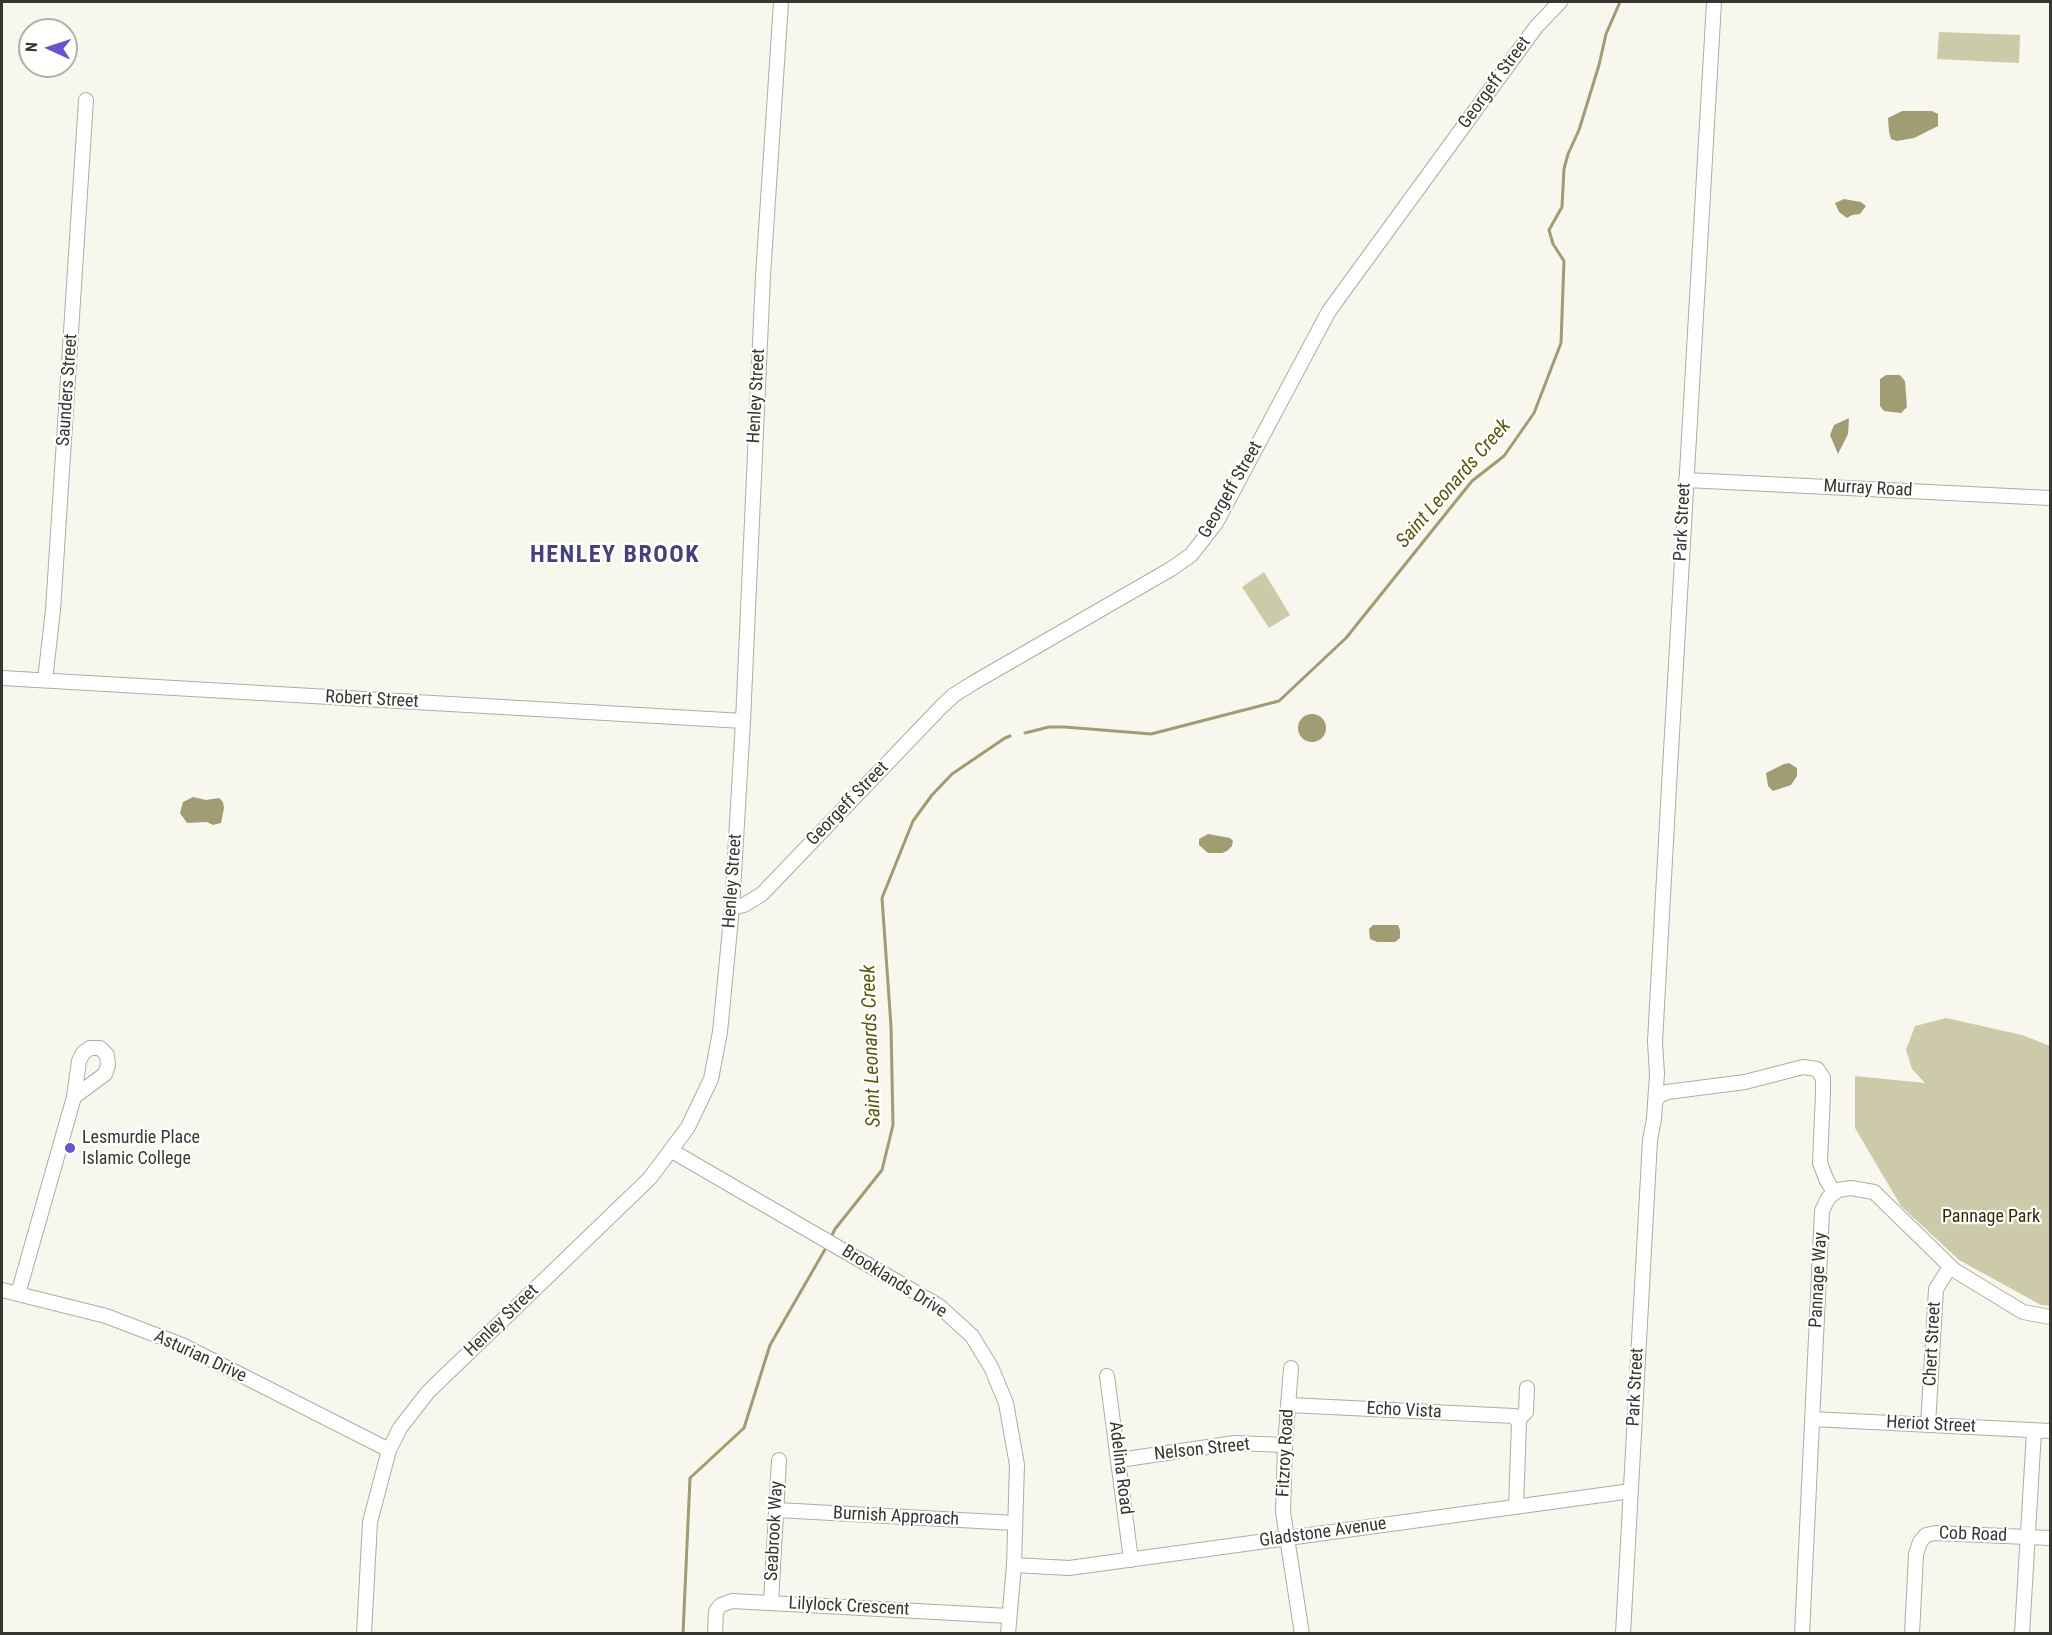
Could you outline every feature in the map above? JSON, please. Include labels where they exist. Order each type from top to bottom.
[{"type":"street","name":"Henley Street","points":[[364,1634],[370,1522],[389,1450],[400,1428],[428,1392],[650,1178],[688,1127],[711,1079],[720,1032],[732,908],[743,721],[763,276],[781,2]]},
{"type":"street","name":"Georgeff Street","points":[[732,908],[744,905],[762,894],[954,695],[1171,569],[1191,555],[1216,523],[1329,311],[1536,27],[1560,2]]},
{"type":"street","name":"Park Street","points":[[1650,1140],[1649,1094],[1655,1042],[1714,2]]},
{"type":"street","name":"Saunders Street","points":[[45,681],[54,610],[86,100]]},
{"type":"street","name":"Murray Road","points":[[1686,480],[2050,498]]},
{"type":"street","name":"Robert Street","points":[[2,678],[743,721]]},
{"type":"street","name":"Park Street","points":[[1623,1634],[1650,1140],[1657,1074],[1655,1042]]},
{"type":"street","points":[[1655,1102],[1667,1092],[1745,1082],[1803,1067],[1817,1070],[1823,1078],[1820,1163],[1834,1192],[1851,1188],[1874,1192],[1950,1267],[2023,1312],[2050,1317]]},
{"type":"street","points":[[18,1294],[74,1097]]},
{"type":"street","name":"Brooklands Drive","points":[[672,1151],[939,1306],[972,1336],[991,1367],[1006,1402],[1017,1465],[1014,1565],[1008,1634]]},
{"type":"street","name":"Pannage Way","points":[[1802,1634],[1822,1211],[1828,1198],[1834,1192]]},
{"type":"street","name":"Chert Street","points":[[1928,1425],[1935,1289],[1950,1267]]},
{"type":"street","name":"Asturian Drive","points":[[2,1290],[106,1316],[182,1345],[389,1450]]},
{"type":"street","name":"Fitzroy Road","points":[[1291,1368],[1284,1445],[1283,1512],[1302,1634]]},
{"type":"street","name":"Adelina Road","points":[[1107,1376],[1131,1560]]},
{"type":"street","points":[[1516,1507],[1518,1420],[1526,1412],[1527,1388]]},
{"type":"street","name":"Echo Vista","points":[[1289,1405],[1514,1416],[1518,1420]]},
{"type":"street","name":"Heriot Street","points":[[1812,1419],[2050,1431]]},
{"type":"street","points":[[2022,1634],[2034,1431]]},
{"type":"street","name":"Nelson Street","points":[[1119,1460],[1236,1443],[1284,1445]]},
{"type":"street","name":"Seabrook Way","points":[[771,1602],[779,1460]]},
{"type":"street","name":"Gladstone Avenue","points":[[1014,1565],[1069,1568],[1631,1491]]},
{"type":"street","name":"Burnish Approach","points":[[777,1510],[1016,1523]]},
{"type":"street","name":"Cob Road","points":[[1912,1634],[1916,1554],[1918,1545],[1924,1537],[1936,1533],[2050,1538]]},
{"type":"street","name":"Lilylock Crescent","points":[[715,1634],[717,1611],[721,1605],[732,1601],[1009,1616]]},
{"type":"green space","points":[[1939,32],[2020,35],[2019,63],[1937,59]]},
{"type":"green space","points":[[1264,572],[1290,615],[1269,628],[1242,587]]},
{"type":"green space","name":"Pannage Park","points":[[1946,1018],[2022,1035],[2050,1046],[2050,1306],[2041,1305],[1959,1260],[1901,1206],[1855,1128],[1855,1076],[1925,1083],[1912,1069],[1906,1050],[1915,1026]]},
{"type":"shaded area","points":[[1902,111],[1932,111],[1938,114],[1938,126],[1914,138],[1897,141],[1891,139],[1888,118]]},
{"type":"shaded area","points":[[1844,199],[1861,202],[1866,206],[1860,214],[1847,218],[1839,212],[1835,203]]},
{"type":"shaded area","points":[[1886,375],[1900,375],[1905,381],[1907,407],[1901,413],[1884,411],[1880,406],[1880,379]]},
{"type":"shaded area","points":[[1849,418],[1848,434],[1838,454],[1830,435],[1834,425]]},
{"type":"shaded area","points":[[1312,714],[1322,718],[1326,728],[1322,738],[1312,742],[1302,738],[1298,728],[1302,718]]},
{"type":"shaded area","points":[[1789,763],[1797,768],[1797,776],[1791,785],[1773,791],[1768,786],[1766,773]]},
{"type":"shaded area","points":[[193,797],[206,800],[219,798],[224,808],[221,823],[213,825],[207,822],[187,823],[180,813],[183,802]]},
{"type":"shaded area","points":[[1208,834],[1230,838],[1233,841],[1232,846],[1222,853],[1208,853],[1199,845],[1199,839]]},
{"type":"shaded area","points":[[1373,925],[1398,925],[1400,938],[1395,942],[1377,942],[1370,939],[1369,929]]},
{"type":"waterway","name":"Saint Leonards Creek","points":[[1025,733],[1049,727],[1065,727],[1151,734],[1279,701],[1346,638],[1472,481],[1504,456],[1534,413],[1561,343],[1564,261],[1553,244],[1549,230],[1562,207],[1564,169],[1568,154],[1579,130],[1606,34],[1620,2]]},
{"type":"waterway","name":"Saint Leonards Creek","points":[[831,1237],[882,1170],[893,1125],[891,1026],[882,898],[913,821],[932,795],[952,774],[1010,736]]},
{"type":"waterway","name":"Saint Leonards Creek","points":[[683,1634],[690,1478],[744,1428],[770,1345],[827,1246]]},
{"type":"place","name":"Lesmurdie Place Islamic College","points":[[70,1148]]},
{"type":"district","name":"HENLEY BROOK","points":[[615,556]]}]
